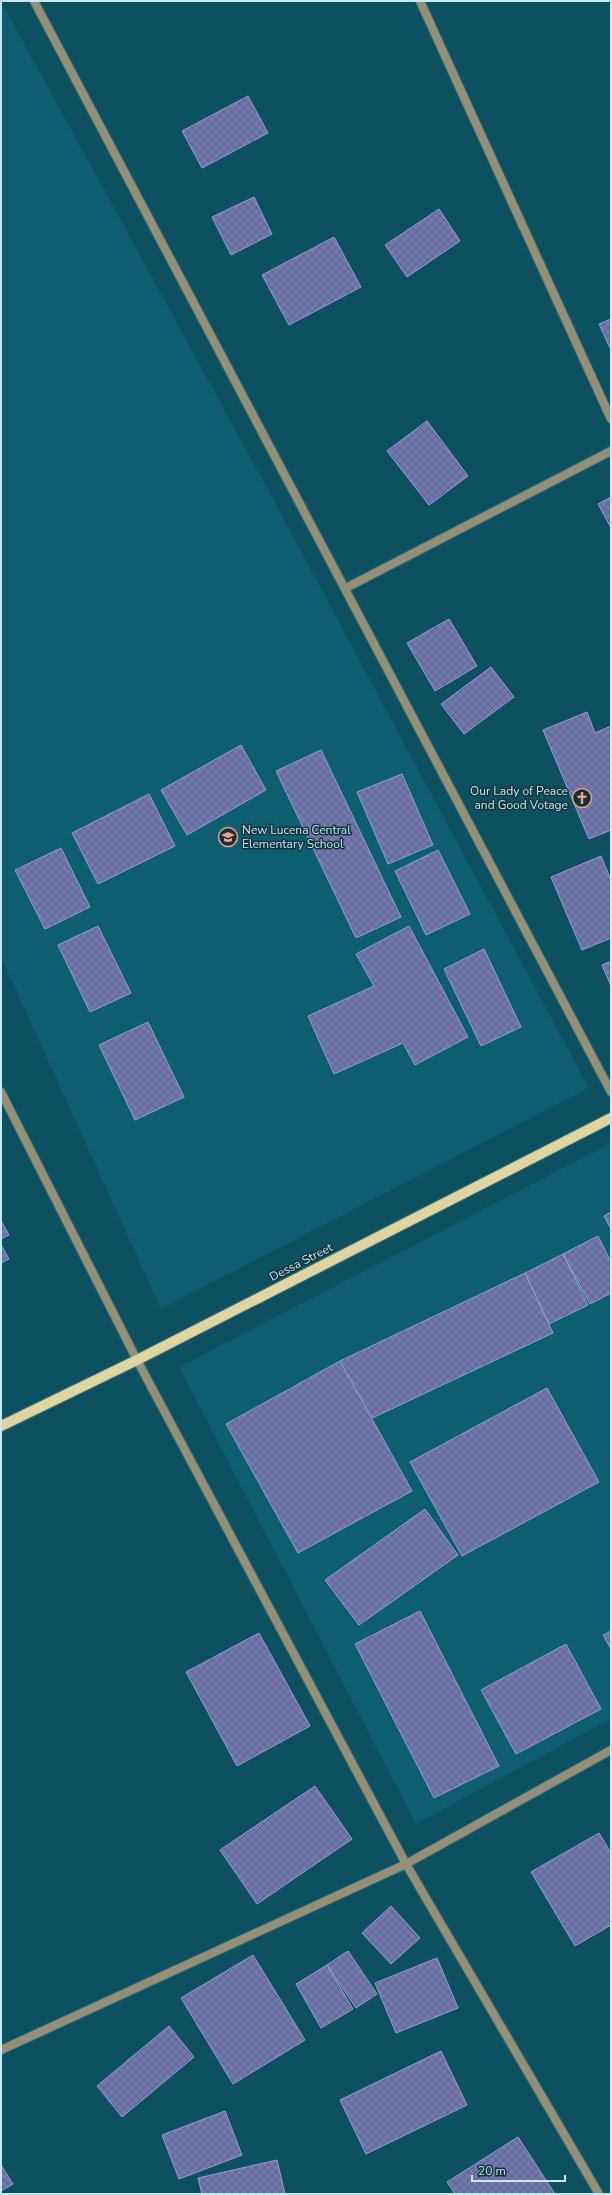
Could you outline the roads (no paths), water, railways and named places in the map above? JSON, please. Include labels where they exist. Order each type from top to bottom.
[{"type":"main road","name":"Dessa Street","points":[[1,1426],[137,1360],[611,1118]]},
{"type":"street","points":[[34,1],[346,588],[611,1092]]},
{"type":"street","points":[[420,1],[611,418]]},
{"type":"street","points":[[346,588],[611,451]]},
{"type":"street","points":[[1,1092],[137,1360],[406,1864],[599,2194]]},
{"type":"street","points":[[1,2050],[406,1864],[611,1750]]},
{"type":"place","name":"Our Lady of Peace and Good Votage","points":[[582,798]]},
{"type":"place","name":"New Lucena Central Elementary School","points":[[228,837]]}]
